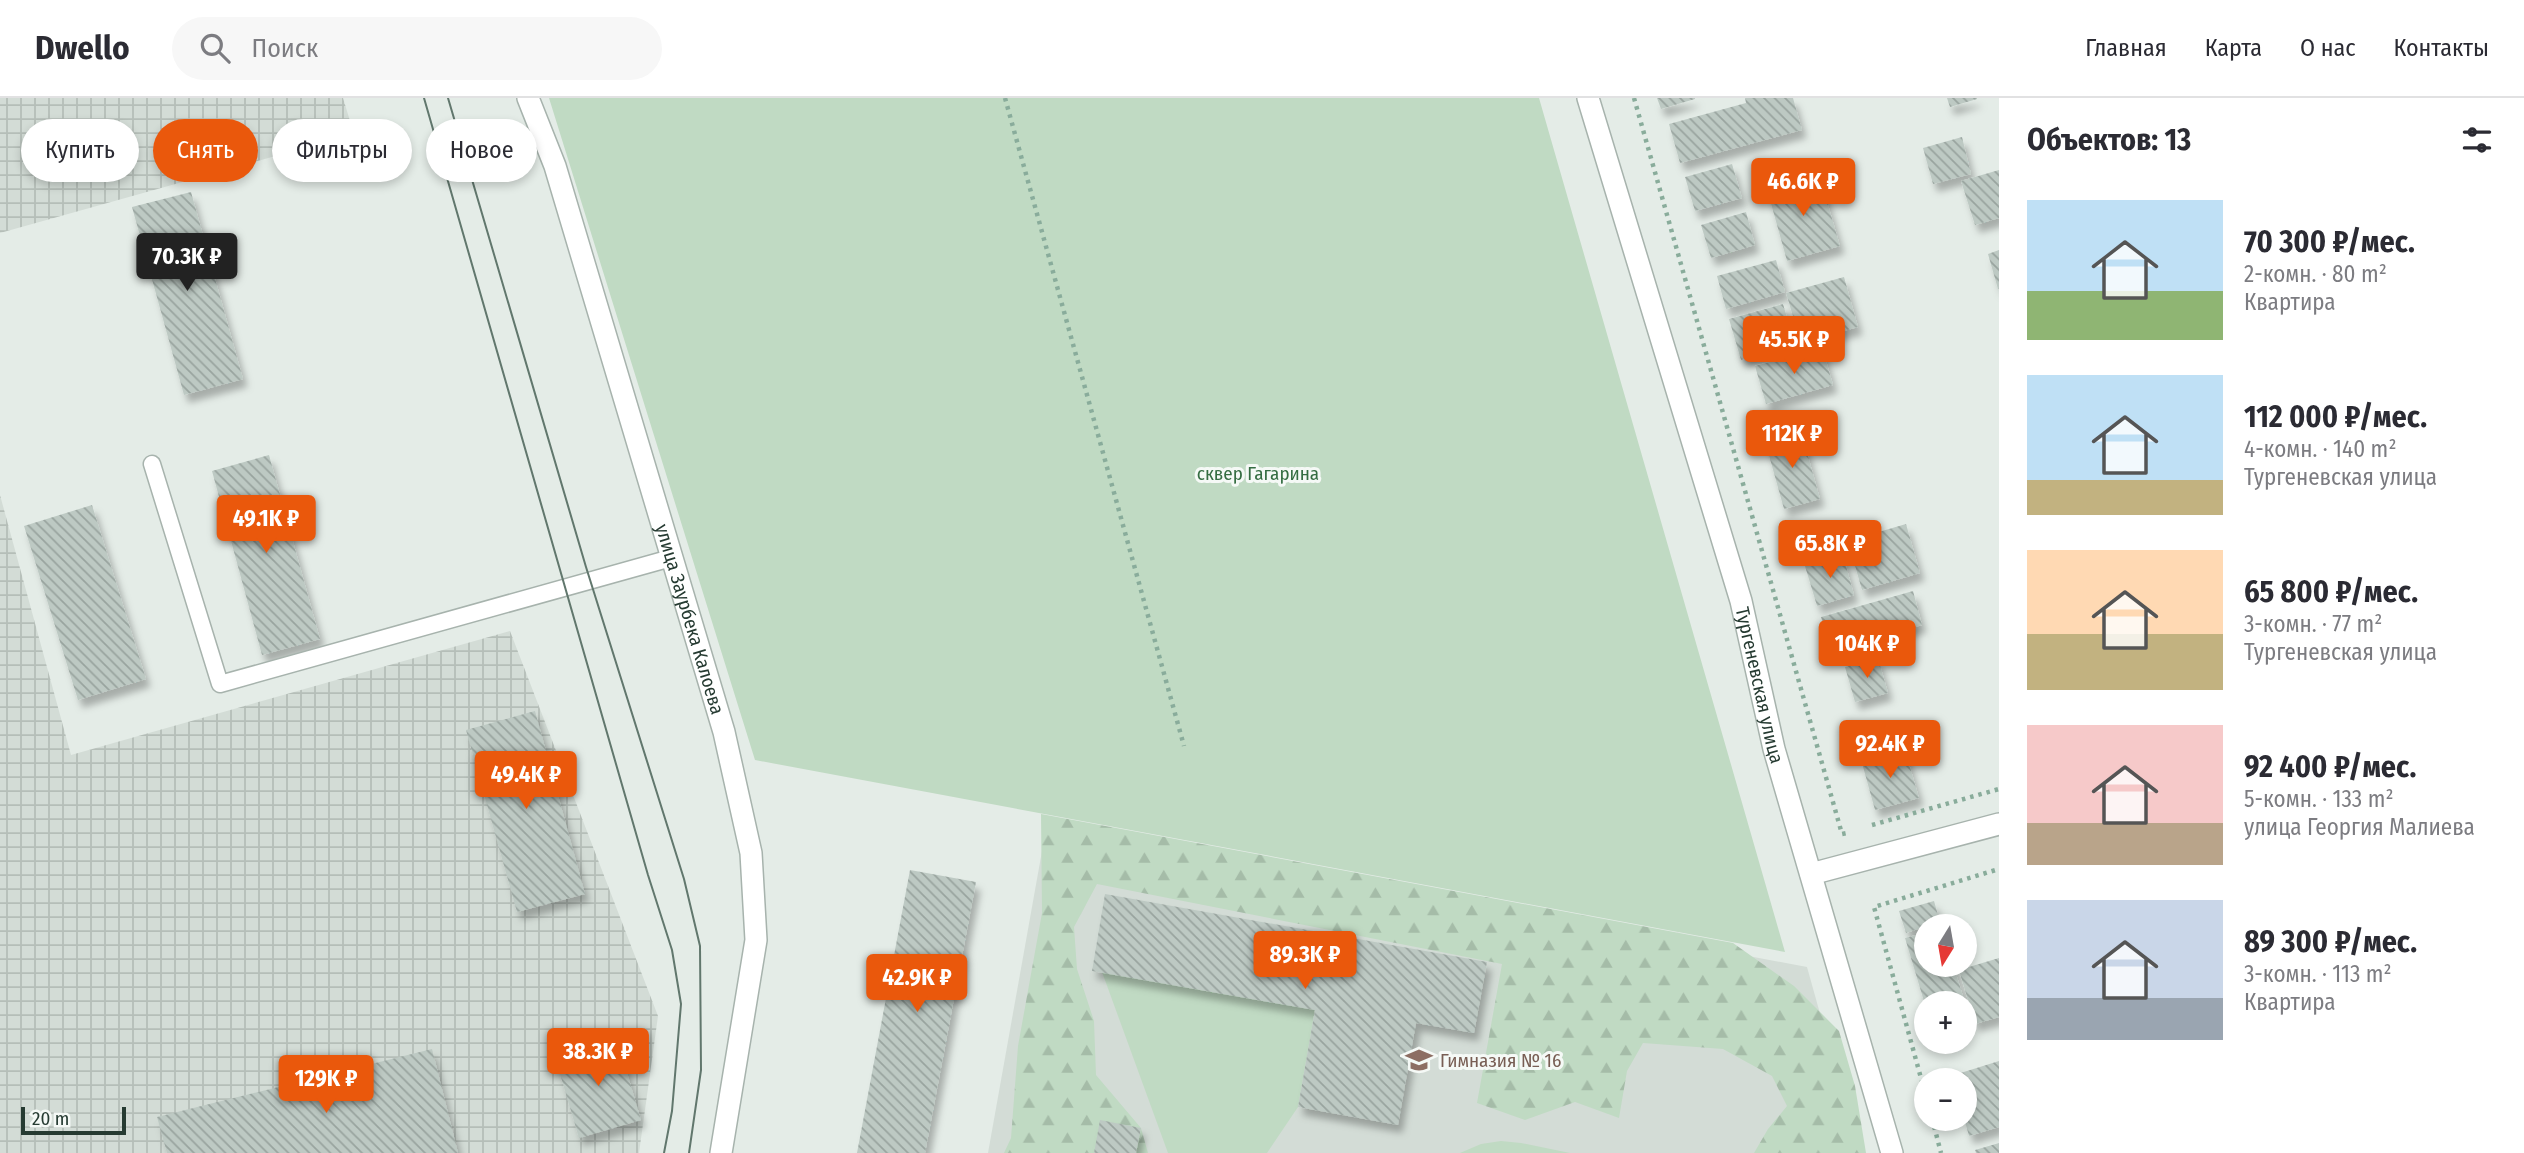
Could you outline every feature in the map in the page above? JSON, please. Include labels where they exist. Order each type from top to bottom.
[{"type":"street","name":"улица Заурбека Калоева","points":[[528,98],[555,166],[724,732],[751,853],[756,940],[721,1153]]},
{"type":"street","name":"Тургеневская улица","points":[[1588,98],[1741,601],[1774,749],[1892,1153]]},
{"type":"street","points":[[1811,874],[1999,824]]},
{"type":"lane","points":[[152,464],[220,684],[671,558]]},
{"type":"path","points":[[1005,98],[1184,746]]},
{"type":"path","points":[[1634,98],[1842,834],[1855,830]]},
{"type":"path","points":[[1868,826],[1999,789]]},
{"type":"path","points":[[1918,1068],[1874,907],[1999,869]]},
{"type":"path","points":[[1935,1131],[1941,1153]]},
{"type":"shaded area","points":[[0,98],[343,98],[349,119],[272,119],[272,157],[258,161],[258,119],[153,119],[153,182],[182,182],[0,233]]},
{"type":"shaded area","points":[[0,495],[71,755],[510,631],[658,1016],[639,1153],[0,1153]]},
{"type":"shaded area","name":"Гимназия № 16","points":[[1047,823],[1807,967],[1859,1153],[988,1153]]},
{"type":"green space","name":"сквер Гагарина","points":[[549,98],[1539,98],[1785,952],[755,760]]},
{"type":"green space","points":[[1041,814],[1733,943],[1794,986],[1839,1031],[1855,1086],[1866,1153],[1754,1153],[1768,1129],[1787,1106],[1772,1076],[1723,1049],[1643,1043],[1627,1071],[1619,1118],[1575,1102],[1525,1120],[1477,1103],[1502,964],[1097,884],[1074,927],[1077,969],[1094,1021],[1096,1075],[1141,1128],[1148,1153],[1004,1153],[1011,1138],[1018,1046],[1042,913]]},
{"type":"green space","points":[[1102,972],[1315,1010],[1298,1107],[1267,1153],[1168,1153]]},
{"type":"green space","points":[[1501,1141],[1570,1153],[1460,1153],[1481,1144]]},
{"type":"building","points":[[1657,98],[1695,98],[1695,99],[1661,109]]},
{"type":"building","points":[[1745,98],[1793,98],[1802,130],[1680,163],[1669,124],[1746,103]]},
{"type":"building","points":[[1947,98],[1977,98],[1977,99],[1950,107]]},
{"type":"building","points":[[1962,137],[1971,174],[1933,184],[1923,148]]},
{"type":"building","points":[[1732,164],[1742,198],[1695,211],[1685,177]]},
{"type":"building","points":[[1999,170],[1999,218],[1975,225],[1961,181]]},
{"type":"building","points":[[1819,174],[1840,246],[1787,261],[1767,189]]},
{"type":"building","points":[[191,192],[243,379],[184,395],[132,207]]},
{"type":"building","points":[[1746,212],[1755,245],[1711,258],[1701,225]]},
{"type":"building","points":[[1999,250],[1999,289],[1998,289],[1988,254]]},
{"type":"building","points":[[1776,260],[1785,292],[1726,309],[1717,276]]},
{"type":"building","points":[[1844,277],[1858,327],[1801,343],[1786,293]]},
{"type":"building","points":[[1783,304],[1795,345],[1741,360],[1729,319]]},
{"type":"building","points":[[1822,347],[1833,385],[1766,404],[1755,366]]},
{"type":"building","points":[[1801,431],[1820,499],[1784,509],[1765,441]]},
{"type":"building","points":[[269,455],[320,639],[262,655],[212,471]]},
{"type":"building","points":[[92,505],[146,679],[78,700],[24,526]]},
{"type":"building","points":[[1906,524],[1920,573],[1862,590],[1848,541]]},
{"type":"building","points":[[1843,555],[1854,595],[1817,606],[1805,566]]},
{"type":"building","points":[[1913,591],[1922,625],[1831,651],[1821,617]]},
{"type":"building","points":[[1878,658],[1888,693],[1855,702],[1845,667]]},
{"type":"building","points":[[535,711],[585,894],[517,912],[466,730]]},
{"type":"building","points":[[1905,750],[1919,798],[1875,810],[1862,763]]},
{"type":"building","points":[[910,870],[976,882],[925,1153],[857,1153]]},
{"type":"building","points":[[1105,894],[1487,962],[1474,1033],[1416,1023],[1398,1125],[1298,1107],[1315,1010],[1092,971]]},
{"type":"building","points":[[1934,901],[1938,914],[1914,914],[1914,930],[1906,933],[1899,911]]},
{"type":"building","points":[[1914,936],[1914,968],[1905,938]]},
{"type":"building","points":[[1999,958],[1999,1017],[1977,1023],[1977,991],[1965,991],[1961,977],[1977,977],[1978,964]]},
{"type":"building","points":[[1917,977],[1957,977],[1961,991],[1921,991]]},
{"type":"building","points":[[617,1039],[641,1120],[579,1138],[555,1057]]},
{"type":"building","points":[[432,1049],[458,1153],[167,1153],[157,1117]]},
{"type":"building","points":[[1999,1061],[1999,1127],[1969,1136],[1968,1131],[1977,1131],[1977,1068]]},
{"type":"building","points":[[1100,1120],[1141,1128],[1136,1153],[1094,1153]]},
{"type":"building","points":[[1999,1143],[1999,1153],[1976,1153],[1975,1150]]},
{"type":"tram line","points":[[424,98],[672,950],[681,1004],[672,1111],[664,1153]]},
{"type":"tram line","points":[[448,98],[586,567],[684,879],[700,946],[701,1070],[689,1153]]},
{"type":"place","name":"Гимназия № 16","points":[[1419,1060]]}]
